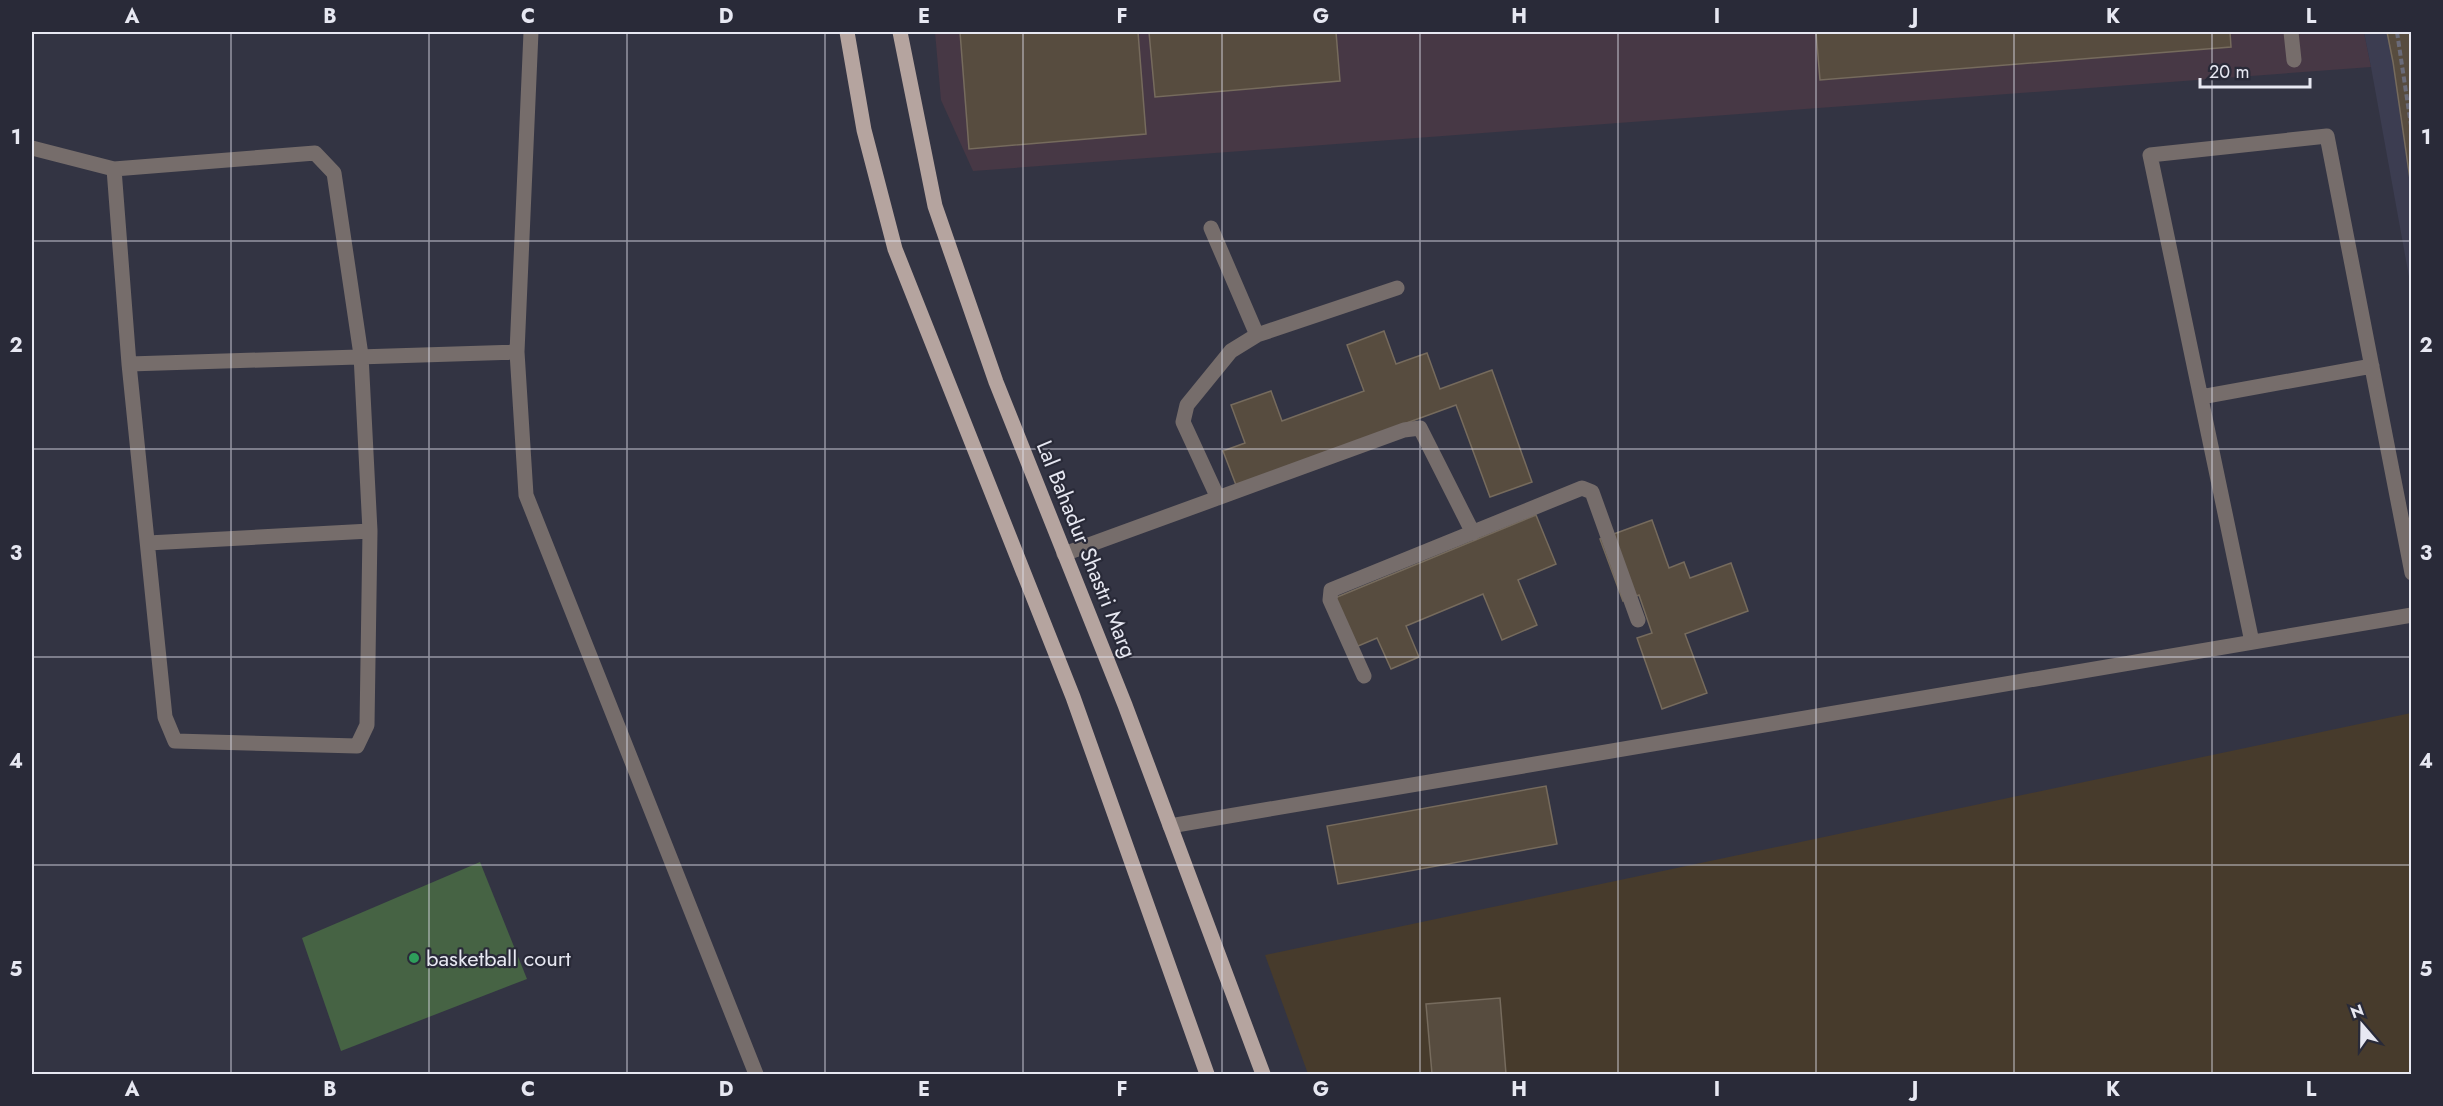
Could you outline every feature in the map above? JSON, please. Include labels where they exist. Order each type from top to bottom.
[{"type":"main road","points":[[847,32],[864,130],[895,249],[1073,697],[1207,1074]]},
{"type":"main road","name":"Lal Bahadur Shastri Marg","points":[[900,32],[935,206],[996,382],[1170,826],[1263,1074]]},
{"type":"street","points":[[531,32],[517,351],[526,495],[756,1074]]},
{"type":"street","points":[[2291,32],[2294,60]]},
{"type":"street","points":[[2252,642],[2150,155],[2327,136],[2412,573]]},
{"type":"street","points":[[32,148],[114,169],[315,153],[334,173],[361,356],[370,531],[367,725],[357,746],[175,741],[165,717],[129,364],[114,169]]},
{"type":"street","points":[[1211,228],[1257,335]]},
{"type":"street","points":[[1218,498],[1183,422],[1187,405],[1231,351],[1257,335],[1398,288]]},
{"type":"street","points":[[129,364],[517,351]]},
{"type":"street","points":[[2201,397],[2372,366]]},
{"type":"street","points":[[1064,554],[1404,430],[1420,428],[1473,533]]},
{"type":"street","points":[[1364,676],[1330,600],[1331,590],[1582,488],[1592,492],[1638,620]]},
{"type":"street","points":[[148,543],[370,531]]},
{"type":"street","points":[[1170,826],[2412,615]]},
{"type":"path","points":[[2397,32],[2412,132]]},
{"type":"shaded area","points":[[935,32],[2364,32],[2371,67],[973,171],[941,100]]},
{"type":"shaded area","points":[[2364,32],[2411,32],[2411,288],[2371,67]]},
{"type":"shaded area","points":[[2411,713],[2411,1074],[1308,1074],[1265,955]]},
{"type":"green space","name":"basketball court","points":[[480,862],[527,979],[341,1051],[302,938]]},
{"type":"building","points":[[960,32],[1138,32],[1146,134],[969,149]]},
{"type":"building","points":[[1149,32],[1336,32],[1340,81],[1155,97]]},
{"type":"building","points":[[1816,32],[2230,32],[2231,47],[1820,80]]},
{"type":"building","points":[[2387,32],[2412,32],[2412,193],[2393,62]]},
{"type":"building","points":[[1384,331],[1396,364],[1427,353],[1440,389],[1492,370],[1532,482],[1490,497],[1456,405],[1236,485],[1223,451],[1245,443],[1231,405],[1271,391],[1282,421],[1364,391],[1347,345]]},
{"type":"building","points":[[1536,515],[1556,564],[1518,580],[1537,625],[1502,640],[1483,594],[1406,626],[1419,657],[1391,669],[1377,638],[1351,649],[1330,600]]},
{"type":"building","points":[[1652,520],[1669,568],[1684,562],[1690,578],[1731,563],[1748,611],[1685,634],[1707,693],[1662,709],[1637,638],[1652,633],[1639,595],[1623,601],[1600,539]]},
{"type":"building","points":[[1546,786],[1557,844],[1338,884],[1327,826]]},
{"type":"building","points":[[1500,998],[1506,1074],[1432,1074],[1426,1004]]},
{"type":"place","name":"basketball court","points":[[414,958]]}]
